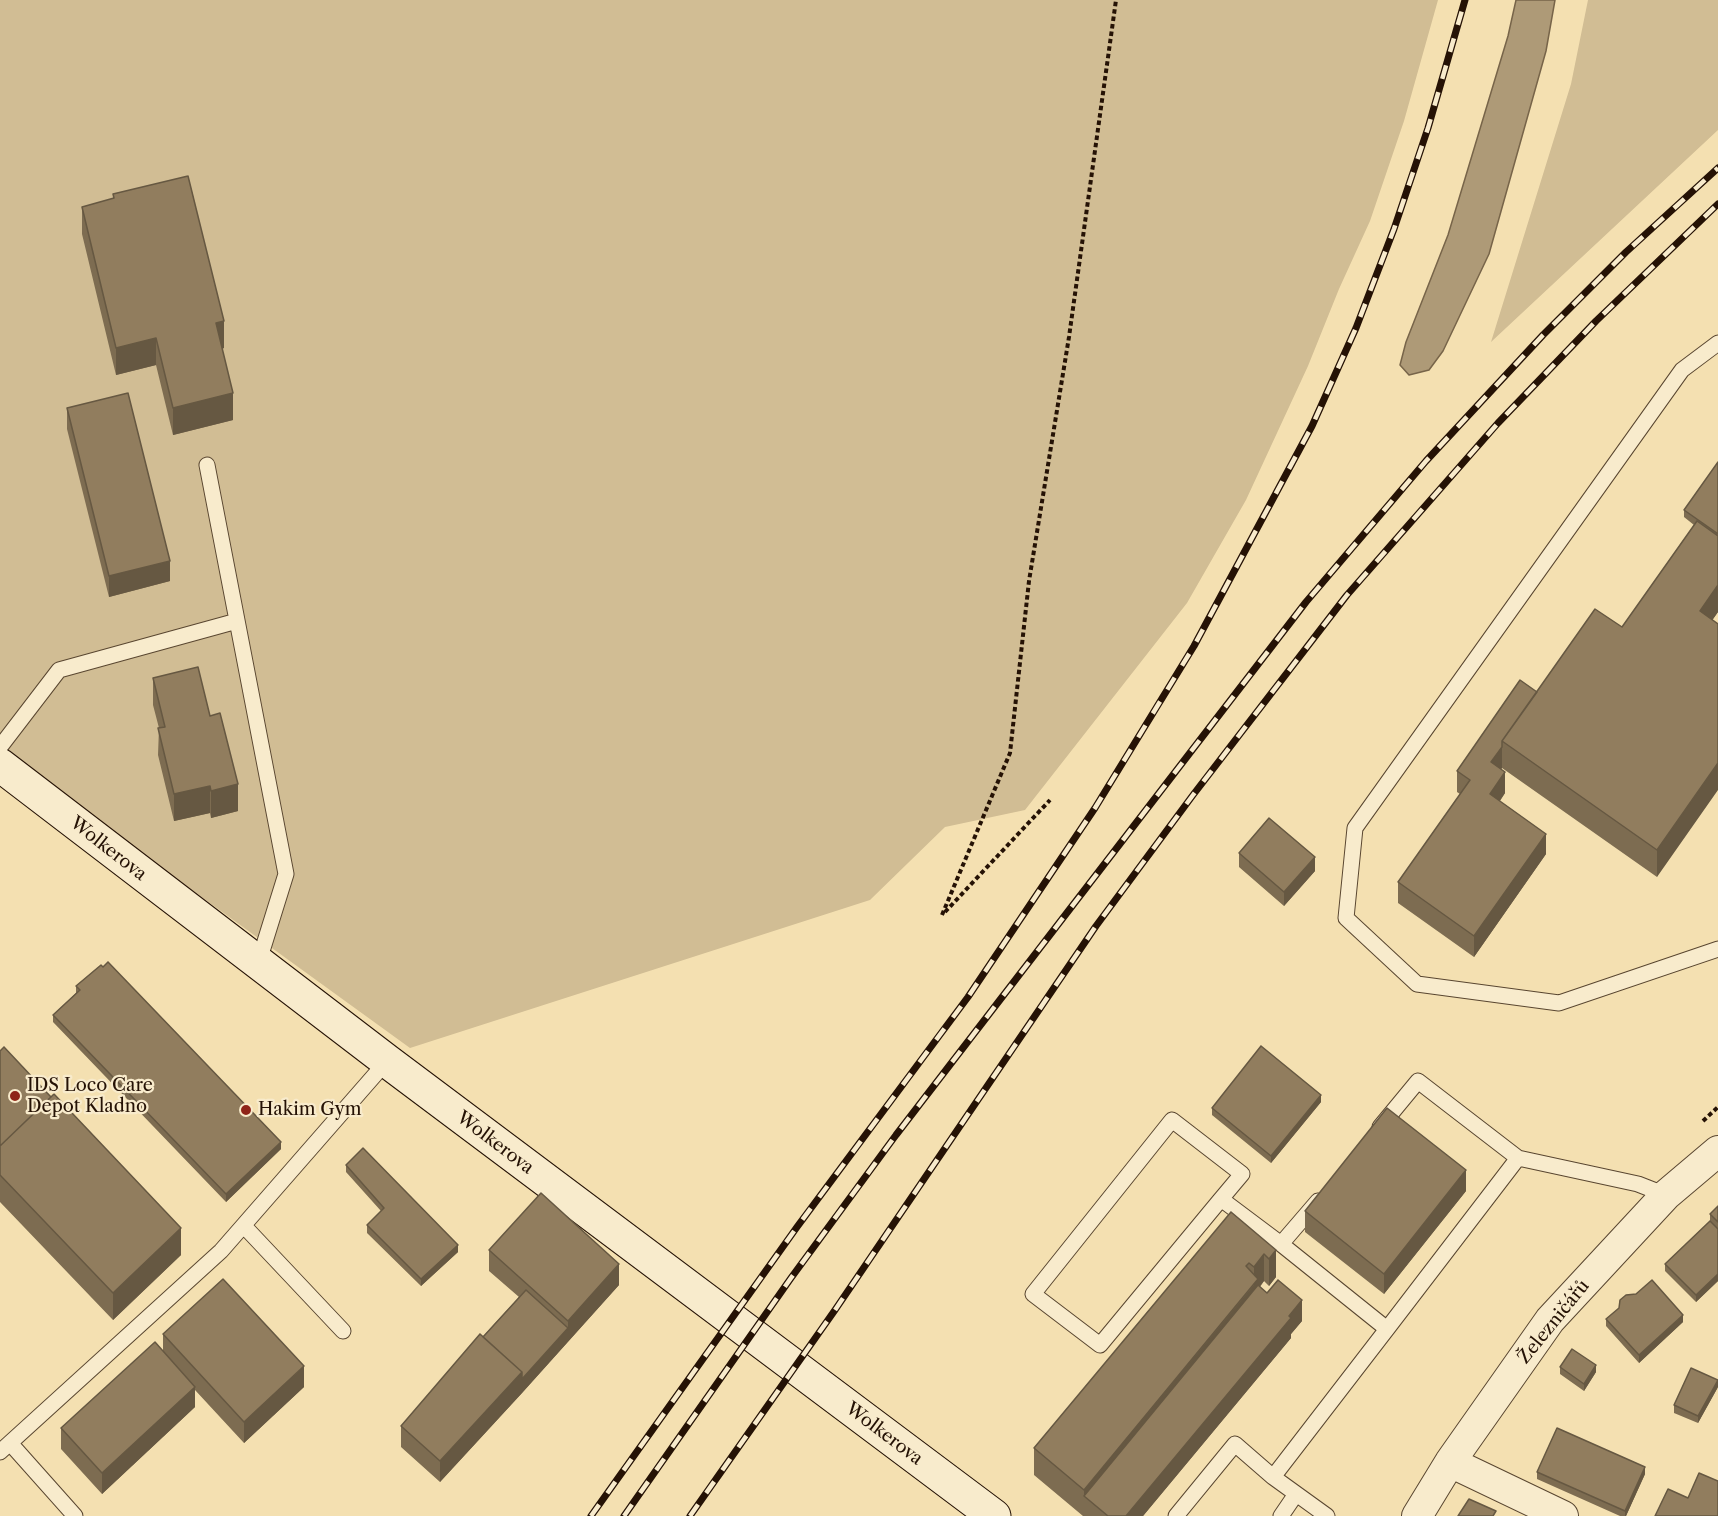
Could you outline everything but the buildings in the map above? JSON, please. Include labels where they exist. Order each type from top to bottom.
[{"type":"main road","name":"Wolkerova","points":[[0,765],[258,964],[994,1516]]},
{"type":"street","name":"Železničářů","points":[[1417,1516],[1450,1462],[1550,1320],[1666,1195],[1718,1150]]},
{"type":"street","points":[[1450,1462],[1563,1516]]},
{"type":"lane","points":[[1718,343],[1682,370],[1355,828],[1346,918],[1417,984],[1560,1003],[1718,949]]},
{"type":"lane","points":[[207,465],[286,874],[258,964]]},
{"type":"lane","points":[[0,747],[59,670],[237,621]]},
{"type":"lane","points":[[75,1516],[5,1448],[221,1251],[387,1061]]},
{"type":"lane","points":[[1372,1136],[1418,1081],[1518,1158],[1638,1184],[1666,1195]]},
{"type":"lane","points":[[1172,1120],[1242,1174],[1221,1199],[1100,1345],[1033,1294],[1172,1120]]},
{"type":"lane","points":[[1273,1477],[1518,1158]]},
{"type":"lane","points":[[1281,1244],[1327,1190]]},
{"type":"lane","points":[[1221,1199],[1387,1329]]},
{"type":"lane","points":[[244,1226],[343,1331]]},
{"type":"lane","points":[[1176,1516],[1235,1444],[1273,1477],[1327,1516]]},
{"type":"lane","points":[[1281,1516],[1296,1494]]},
{"type":"path","points":[[1050,800],[942,915],[1010,753],[1029,581],[1069,337],[1116,0]]},
{"type":"shaded area","points":[[0,0],[1438,0],[1404,121],[1370,221],[1308,366],[1246,500],[1187,603],[1025,810],[945,827],[870,900],[410,1048],[80,809],[0,746]]},
{"type":"shaded area","points":[[1516,0],[1555,0],[1546,51],[1489,254],[1443,351],[1429,370],[1409,375],[1400,365],[1406,342],[1448,235],[1508,36]]},
{"type":"shaded area","points":[[1588,0],[1718,0],[1718,130],[1491,342],[1571,84]]},
{"type":"railway","points":[[591,1516],[797,1227],[968,997],[1095,808],[1194,646],[1312,426],[1356,328],[1394,229],[1428,128],[1465,0]]},
{"type":"railway","points":[[624,1516],[791,1278],[896,1135],[1306,602],[1426,461],[1543,335],[1626,252],[1718,168]]},
{"type":"railway","points":[[690,1516],[835,1310],[1096,926],[1193,795],[1347,595],[1498,423],[1596,321],[1718,204]]},
{"type":"place","name":"IDS Loco Care Depot Kladno","points":[[15,1096]]},
{"type":"place","name":"Hakim Gym","points":[[246,1110]]}]
